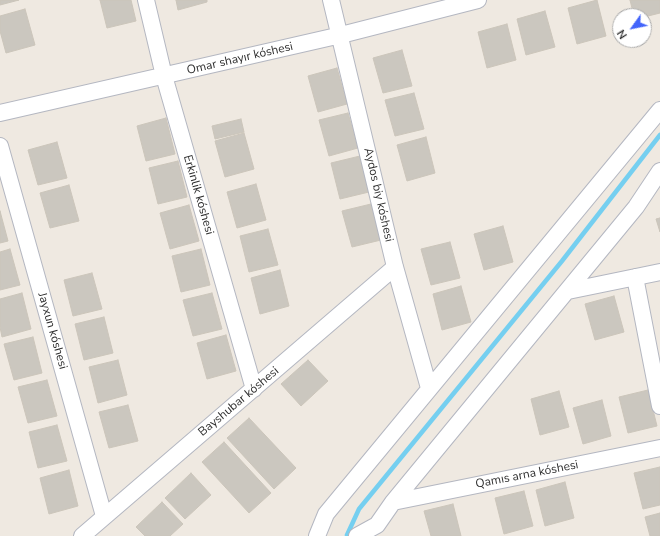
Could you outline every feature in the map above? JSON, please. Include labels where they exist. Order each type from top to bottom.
[{"type":"street","name":"Erkinlik kóshesi","points":[[146,0],[164,76],[254,389]]},
{"type":"street","name":"Aydos biy kóshesi","points":[[331,0],[395,267],[429,388]]},
{"type":"street","name":"Omar shayır kóshesi","points":[[0,113],[340,36],[478,0]]},
{"type":"street","points":[[317,536],[326,514],[660,110]]},
{"type":"street","name":"Jayxun kóshesi","points":[[0,146],[104,516]]},
{"type":"street","points":[[357,536],[379,531],[393,502],[636,207],[660,171]]},
{"type":"street","name":"Bayshubar kóshesi","points":[[82,536],[395,267]]},
{"type":"street","points":[[568,291],[660,272]]},
{"type":"street","points":[[635,277],[660,406]]},
{"type":"street","name":"Qamıs arna kóshesi","points":[[393,502],[660,448]]},
{"type":"building","points":[[0,0],[19,0],[0,5]]},
{"type":"building","points":[[100,0],[131,0],[136,21],[107,28]]},
{"type":"building","points":[[176,0],[207,0],[207,2],[178,10]]},
{"type":"building","points":[[597,0],[606,36],[577,44],[568,8]]},
{"type":"building","points":[[630,0],[660,0],[660,13],[652,15],[652,8],[632,8]]},
{"type":"building","points":[[25,9],[35,45],[6,53],[0,31],[0,16]]},
{"type":"building","points":[[545,11],[555,47],[526,55],[517,19]]},
{"type":"building","points":[[507,24],[516,60],[487,68],[478,32]]},
{"type":"building","points":[[402,50],[412,86],[383,93],[373,58]]},
{"type":"building","points":[[337,68],[347,104],[318,112],[308,76]]},
{"type":"building","points":[[414,93],[424,129],[395,136],[385,100]]},
{"type":"building","points":[[348,113],[358,148],[329,156],[319,120]]},
{"type":"building","points":[[166,118],[175,154],[146,161],[137,126]]},
{"type":"building","points":[[241,119],[244,132],[215,139],[212,126]]},
{"type":"building","points":[[244,133],[254,169],[225,177],[215,141]]},
{"type":"building","points":[[426,137],[435,173],[407,181],[397,145]]},
{"type":"building","points":[[57,142],[67,178],[38,185],[28,150]]},
{"type":"building","points":[[360,156],[369,192],[340,199],[331,163]]},
{"type":"building","points":[[178,161],[187,197],[158,204],[149,168]]},
{"type":"building","points":[[256,184],[266,220],[237,228],[227,192]]},
{"type":"building","points":[[69,185],[79,221],[50,228],[40,193]]},
{"type":"building","points":[[371,204],[381,240],[352,247],[342,211]]},
{"type":"building","points":[[189,205],[199,241],[170,249],[160,213]]},
{"type":"building","points":[[0,211],[8,241],[0,243]]},
{"type":"building","points":[[660,218],[660,232],[656,219]]},
{"type":"building","points":[[503,226],[513,262],[484,270],[474,234]]},
{"type":"building","points":[[268,229],[278,265],[249,272],[240,236]]},
{"type":"building","points":[[450,242],[460,278],[431,285],[421,249]]},
{"type":"building","points":[[10,249],[20,285],[0,290],[0,252]]},
{"type":"building","points":[[201,249],[210,285],[181,292],[172,256]]},
{"type":"building","points":[[280,270],[289,306],[260,314],[251,278]]},
{"type":"building","points":[[92,273],[102,309],[73,316],[64,280]]},
{"type":"building","points":[[461,286],[471,322],[442,330],[433,294]]},
{"type":"building","points":[[22,293],[31,329],[2,337],[0,327],[0,299]]},
{"type":"building","points":[[212,293],[222,329],[193,336],[183,300]]},
{"type":"building","points":[[614,296],[624,332],[595,340],[585,304]]},
{"type":"building","points":[[104,317],[113,353],[84,360],[75,324]]},
{"type":"building","points":[[226,335],[236,371],[207,379],[197,343]]},
{"type":"building","points":[[33,337],[42,373],[14,380],[4,344]]},
{"type":"building","points":[[118,360],[127,395],[98,403],[89,367]]},
{"type":"building","points":[[308,360],[328,381],[301,406],[281,384]]},
{"type":"building","points":[[47,380],[57,416],[28,423],[18,387]]},
{"type":"building","points":[[648,390],[657,426],[628,433],[619,397]]},
{"type":"building","points":[[559,391],[569,427],[540,435],[531,399]]},
{"type":"building","points":[[602,400],[611,436],[583,444],[573,408]]},
{"type":"building","points":[[128,405],[138,441],[109,448],[99,412]]},
{"type":"building","points":[[249,418],[296,468],[274,489],[227,438]]},
{"type":"building","points":[[57,425],[67,461],[38,468],[29,432]]},
{"type":"building","points":[[224,442],[271,493],[249,513],[202,462]]},
{"type":"building","points":[[660,467],[660,505],[643,509],[634,473]]},
{"type":"building","points":[[69,470],[78,506],[49,514],[40,478]]},
{"type":"building","points":[[191,473],[211,495],[185,519],[165,498]]},
{"type":"building","points":[[565,482],[574,518],[545,526],[536,490]]},
{"type":"building","points":[[524,491],[533,526],[504,534],[495,498]]},
{"type":"building","points":[[162,502],[183,524],[170,536],[145,536],[136,527]]},
{"type":"building","points":[[453,504],[461,536],[431,536],[424,511]]},
{"type":"building","points":[[660,513],[660,536],[650,536],[645,517]]},
{"type":"waterway","points":[[347,535],[359,509],[562,261],[660,135]]}]
